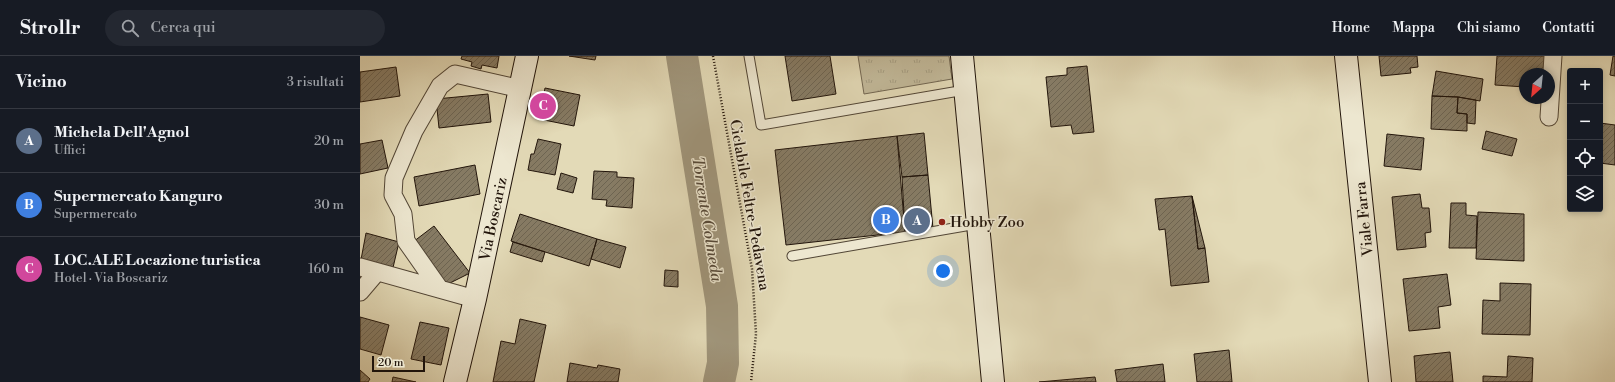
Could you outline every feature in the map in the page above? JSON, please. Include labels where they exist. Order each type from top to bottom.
[{"type":"street","name":"Via Boscariz","points":[[455,382],[475,298],[527,56]]},
{"type":"street","points":[[962,56],[993,382]]},
{"type":"street","name":"Viale Farra","points":[[1346,56],[1380,382]]},
{"type":"street","points":[[1548,117],[1553,56]]},
{"type":"street","points":[[439,288],[406,241],[403,214],[393,195],[394,178],[414,130],[440,86],[455,74],[521,89]]},
{"type":"street","points":[[360,266],[377,272],[475,298]]},
{"type":"street","points":[[360,292],[377,272]]},
{"type":"lane","points":[[749,56],[761,125],[965,90]]},
{"type":"lane","points":[[792,256],[977,224]]},
{"type":"path","name":"Ciclabile Feltre-Pedavena","points":[[712,56],[752,269],[756,334],[752,382]]},
{"type":"green space","points":[[858,56],[949,56],[952,79],[864,94]]},
{"type":"building","points":[[462,56],[499,56],[497,68],[482,65],[481,69],[471,66],[472,62],[461,59]]},
{"type":"building","points":[[569,56],[596,56],[595,60]]},
{"type":"building","points":[[785,56],[830,56],[836,94],[792,101]]},
{"type":"building","points":[[1379,56],[1417,56],[1418,67],[1410,68],[1411,73],[1381,76]]},
{"type":"building","points":[[1497,56],[1546,56],[1545,68],[1519,68],[1519,87],[1495,85]]},
{"type":"building","points":[[1613,56],[1615,56],[1615,76],[1610,75]]},
{"type":"building","points":[[1087,66],[1094,132],[1073,134],[1071,125],[1051,127],[1046,77],[1067,75],[1067,68]]},
{"type":"building","points":[[396,67],[400,96],[360,102],[360,72]]},
{"type":"building","points":[[1436,71],[1483,79],[1480,101],[1458,97],[1432,96]]},
{"type":"building","points":[[545,88],[580,95],[574,126],[539,119]]},
{"type":"building","points":[[488,94],[491,122],[439,128],[436,99]]},
{"type":"building","points":[[1432,96],[1458,97],[1457,113],[1467,114],[1467,131],[1431,129]]},
{"type":"building","points":[[1458,97],[1476,100],[1475,124],[1467,123],[1467,114],[1457,113]]},
{"type":"building","points":[[1603,123],[1615,125],[1615,165],[1603,163]]},
{"type":"building","points":[[1486,131],[1517,139],[1512,156],[1482,149]]},
{"type":"building","points":[[924,133],[928,175],[902,177],[897,136]]},
{"type":"building","points":[[1387,134],[1424,138],[1421,170],[1384,166]]},
{"type":"building","points":[[897,136],[905,232],[786,245],[775,150]]},
{"type":"building","points":[[538,139],[561,144],[555,175],[528,170],[531,154],[534,154]]},
{"type":"building","points":[[382,140],[388,168],[360,174],[360,144]]},
{"type":"building","points":[[475,165],[480,194],[419,206],[414,177]]},
{"type":"building","points":[[594,171],[617,172],[617,177],[634,178],[632,208],[606,206],[607,200],[592,199]]},
{"type":"building","points":[[561,173],[577,178],[573,193],[557,189]]},
{"type":"building","points":[[928,175],[933,229],[905,232],[902,177]]},
{"type":"building","points":[[1420,194],[1422,208],[1429,208],[1431,232],[1425,233],[1426,247],[1397,250],[1392,197]]},
{"type":"building","points":[[1192,196],[1205,248],[1198,249]]},
{"type":"building","points":[[1192,196],[1198,249],[1205,248],[1209,282],[1171,286],[1165,229],[1159,230],[1155,199]]},
{"type":"building","points":[[1451,203],[1466,203],[1466,215],[1477,216],[1476,248],[1449,248]]},
{"type":"building","points":[[1478,212],[1524,214],[1524,261],[1476,259]]},
{"type":"building","points":[[520,214],[597,239],[589,266],[511,241]]},
{"type":"building","points":[[434,226],[470,273],[446,285],[413,242]]},
{"type":"building","points":[[366,233],[399,242],[392,272],[360,265]]},
{"type":"building","points":[[597,239],[626,247],[620,268],[591,259]]},
{"type":"building","points":[[513,242],[545,252],[542,262],[510,252]]},
{"type":"building","points":[[665,270],[678,271],[678,287],[664,286]]},
{"type":"building","points":[[1447,274],[1451,305],[1438,307],[1440,328],[1409,331],[1403,279]]},
{"type":"building","points":[[1500,283],[1531,284],[1530,335],[1482,334],[1483,300],[1500,301]]},
{"type":"building","points":[[360,317],[389,325],[381,355],[360,349]]},
{"type":"building","points":[[520,319],[546,325],[534,382],[493,382],[501,341],[515,344]]},
{"type":"building","points":[[420,322],[449,328],[441,365],[411,359]]},
{"type":"building","points":[[1229,350],[1232,382],[1197,382],[1194,354]]},
{"type":"building","points":[[1450,352],[1453,382],[1416,382],[1414,356]]},
{"type":"building","points":[[1508,356],[1533,358],[1532,382],[1483,382],[1483,376],[1507,377]]},
{"type":"building","points":[[570,363],[597,368],[598,365],[620,369],[618,382],[567,382]]},
{"type":"building","points":[[1163,364],[1165,382],[1117,382],[1115,370]]},
{"type":"building","points":[[360,370],[370,379],[368,382],[360,382]]},
{"type":"building","points":[[393,377],[416,382],[392,382]]},
{"type":"building","points":[[1095,377],[1096,382],[1039,382]]},
{"type":"waterway","name":"Torrente Colmeda","points":[[682,56],[722,306],[723,363],[719,382]]},
{"type":"place","name":"LOC.ALE Locazione turistica","points":[[543,106]]},
{"type":"place","name":"Supermercato Kanguro","points":[[886,220]]},
{"type":"place","name":"Michela Dell'Agnol","points":[[917,221]]},
{"type":"place","name":"Hobby Zoo","points":[[942,222]]}]
